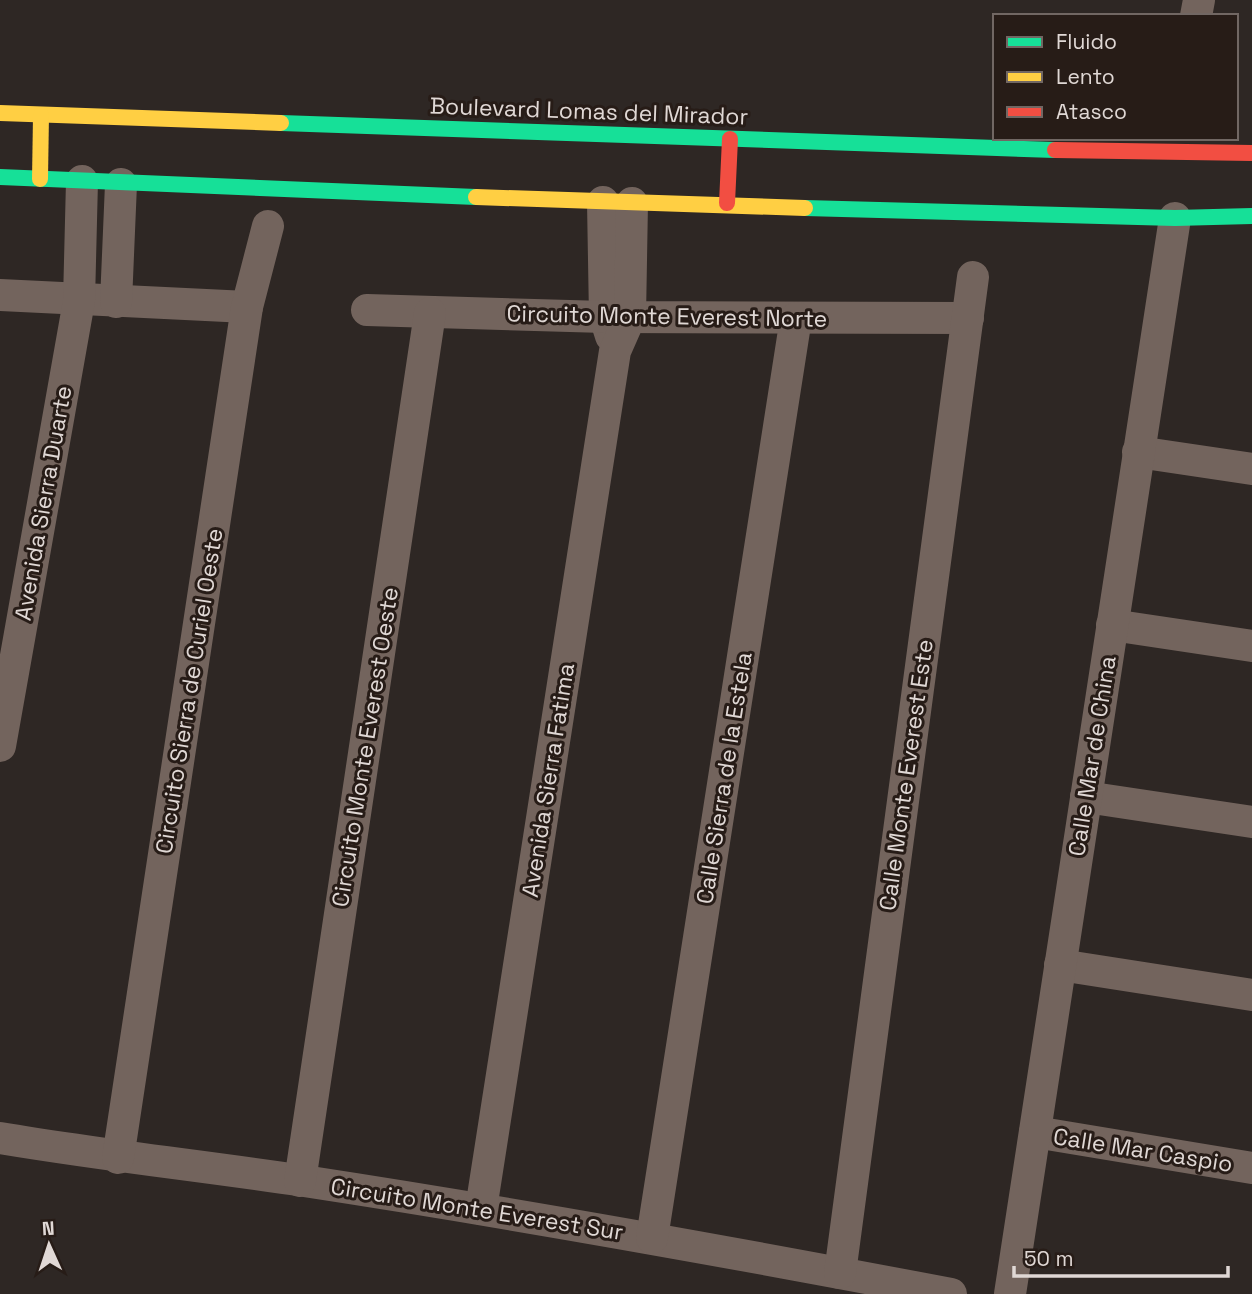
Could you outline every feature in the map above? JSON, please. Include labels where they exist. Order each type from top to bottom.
[{"type":"street","name":"Boulevard Lomas del Mirador","points":[[0,113],[730,139],[1177,146],[1252,153]]},
{"type":"street","points":[[40,178],[41,115]]},
{"type":"street","points":[[727,203],[730,139]]},
{"type":"street","points":[[0,177],[617,203],[727,203],[1175,218],[1252,216]]},
{"type":"street","name":"Avenida Sierra Duarte","points":[[0,746],[79,301],[82,181]]},
{"type":"street","points":[[116,302],[121,184]]},
{"type":"street","name":"Avenida Sierra Fatima","points":[[481,1209],[615,351],[618,317],[617,203]]},
{"type":"street","name":"Calle Mar de China","points":[[1010,1294],[1175,218]]},
{"type":"street","name":"Circuito Sierra de Curiel Oeste","points":[[118,1158],[247,307],[268,226]]},
{"type":"street","name":"Calle Monte Everest Este","points":[[840,1273],[973,276]]},
{"type":"street","points":[[0,295],[79,301],[247,307]]},
{"type":"street","name":"Circuito Monte Everest Norte","points":[[367,310],[618,317],[968,318]]},
{"type":"street","name":"Circuito Monte Everest Oeste","points":[[300,1181],[430,313]]},
{"type":"street","name":"Calle Sierra de la Estela","points":[[652,1238],[796,318]]},
{"type":"street","points":[[1138,452],[1252,469]]},
{"type":"street","points":[[1112,625],[1252,646]]},
{"type":"street","points":[[1086,797],[1252,822]]},
{"type":"street","points":[[1060,965],[1252,995]]},
{"type":"street","name":"Calle Mar Caspio","points":[[1035,1132],[1252,1168]]},
{"type":"street","name":"Circuito Monte Everest Sur","points":[[0,1138],[118,1158],[300,1181],[481,1209],[951,1294]]},
{"type":"traffic: fast","points":[[281,123],[1055,150]]},
{"type":"traffic: fast","points":[[0,177],[476,197]]},
{"type":"traffic: fast","points":[[805,208],[1175,218],[1252,216]]},
{"type":"traffic: slow","points":[[0,113],[281,123]]},
{"type":"traffic: slow","points":[[40,179],[41,115]]},
{"type":"traffic: slow","points":[[476,197],[805,208]]},
{"type":"traffic: jam","points":[[727,203],[730,139]]},
{"type":"traffic: jam","points":[[1055,150],[1252,153]]}]
